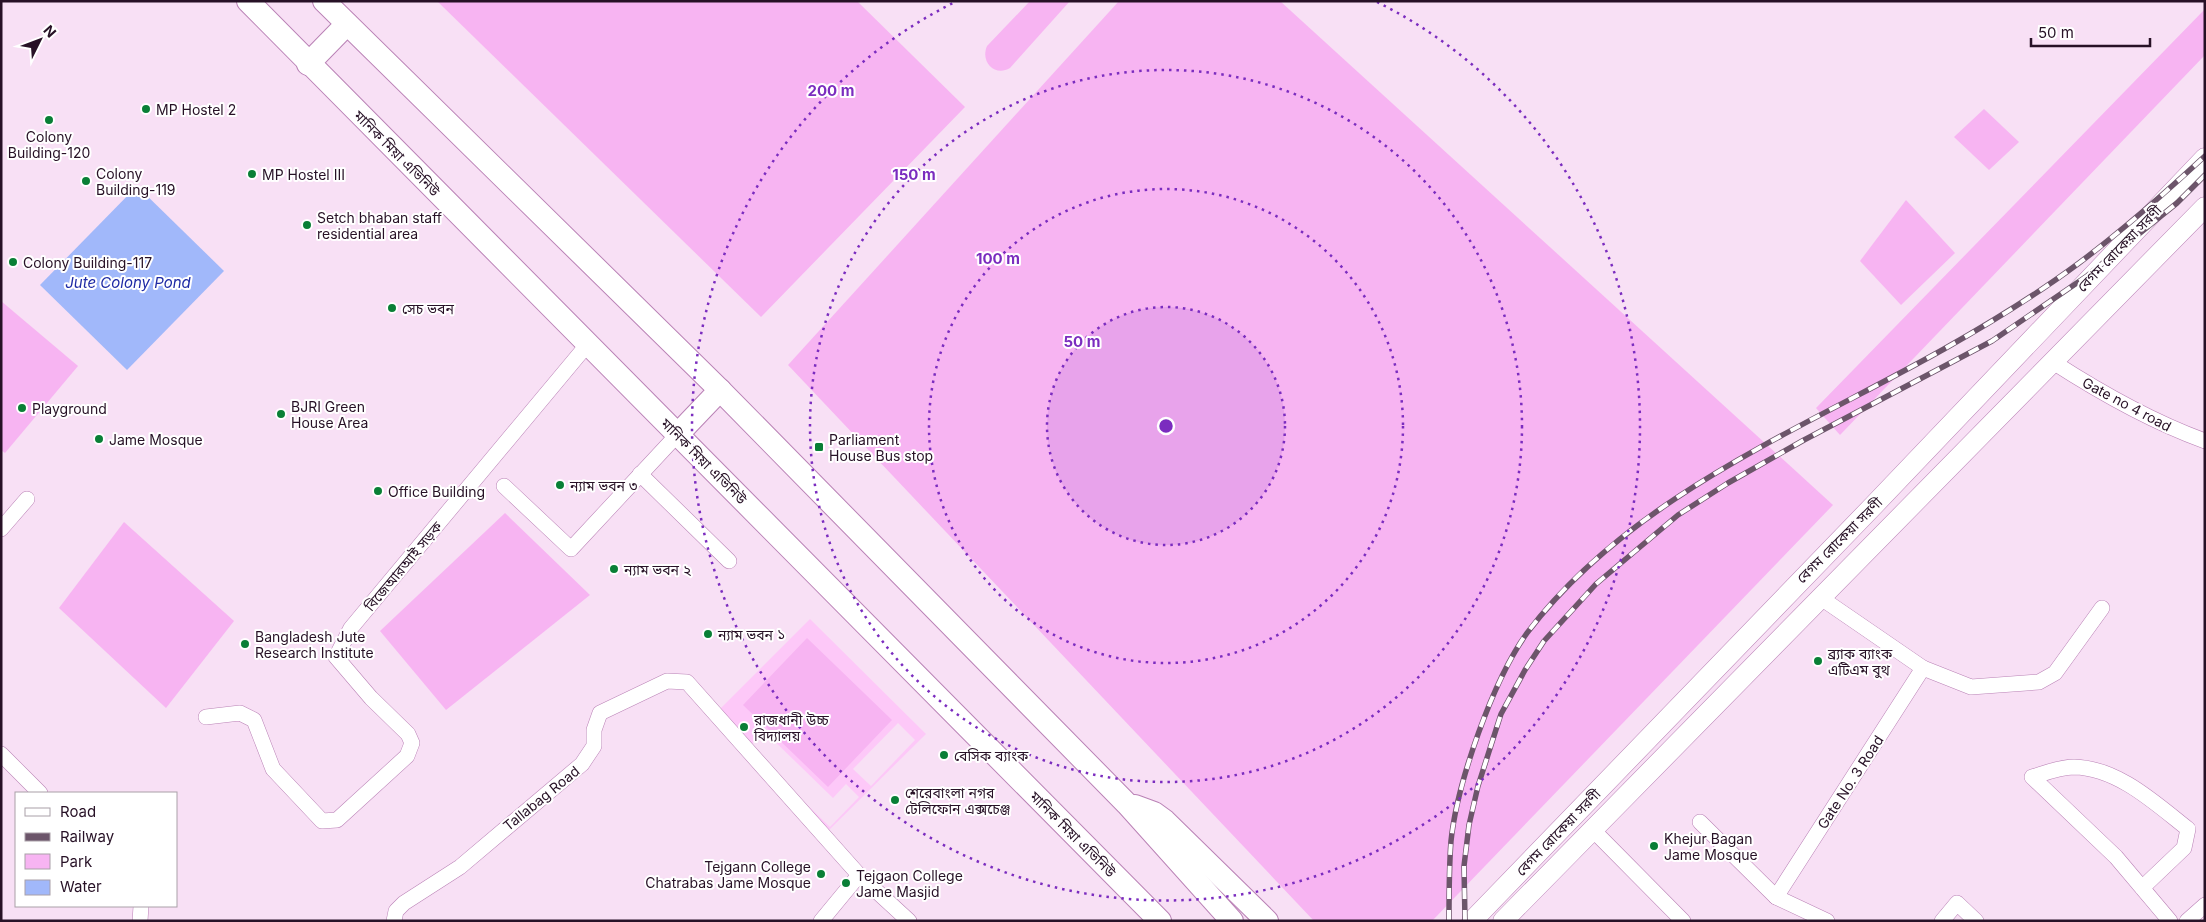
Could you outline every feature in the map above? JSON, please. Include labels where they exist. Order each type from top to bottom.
[{"type":"highway","name":"মানিক মিয়া এভিনিউ","points":[[248,1],[308,64],[678,434],[1160,921]]},
{"type":"highway","points":[[324,1],[720,390],[1127,804],[1232,921]]},
{"type":"highway","points":[[308,64],[347,24]]},
{"type":"highway","points":[[678,434],[720,390]]},
{"type":"highway","points":[[1127,804],[1154,813],[1165,821],[1267,921]]},
{"type":"main road","name":"বেগম রোকেয়া সরণী","points":[[1472,921],[1882,497],[2205,158]]},
{"type":"main road","name":"বেগম রোকেয়া সরণী","points":[[1503,921],[2205,207]]},
{"type":"street","name":"বিজেআরআই সড়ক","points":[[206,717],[240,713],[254,720],[273,769],[322,821],[337,820],[407,756],[412,743],[408,734],[371,698],[336,657],[351,628],[587,345]]},
{"type":"street","name":"Gate no 4 road","points":[[2053,362],[2110,398],[2176,430],[2205,441]]},
{"type":"street","points":[[504,486],[571,549],[678,434]]},
{"type":"street","points":[[640,474],[729,561]]},
{"type":"street","points":[[1,529],[27,499]]},
{"type":"street","points":[[1821,598],[1923,668],[1971,686],[2039,682],[2055,673],[2102,608]]},
{"type":"street","name":"Gate No. 3 Road","points":[[1776,897],[1923,668]]},
{"type":"street","name":"Tallabag Road","points":[[394,921],[396,912],[404,903],[460,867],[582,764],[594,746],[594,730],[600,713],[667,681],[677,680],[686,682],[859,875]]},
{"type":"street","points":[[1,754],[39,792]]},
{"type":"street","points":[[2142,888],[2184,848],[2188,829],[2136,790],[2106,772],[2073,767],[2032,777],[2116,857],[2142,888],[2170,921]]},
{"type":"street","points":[[1700,822],[1776,897],[1827,921]]},
{"type":"street","points":[[1593,830],[1683,921]]},
{"type":"street","points":[[821,921],[859,875],[909,921]]},
{"type":"street","points":[[1942,921],[1957,903],[1976,921]]},
{"type":"street","points":[[2187,921],[2205,905]]},
{"type":"street","points":[[140,921],[141,907]]},
{"type":"shaded area","points":[[810,619],[926,734],[827,832],[712,717]],"holes":[[[898,723],[915,740],[871,786],[853,769]],[[764,731],[833,798],[846,784],[859,797],[830,827],[748,748]]]},
{"type":"green space","points":[[437,1],[857,1],[965,107],[761,317]]},
{"type":"green space","points":[[1030,1],[1070,1],[1010,68],[999,71],[994,69],[987,62],[985,52],[987,46]]},
{"type":"green space","points":[[1119,1],[1280,1],[1833,505],[1432,921],[1314,921],[788,365]]},
{"type":"green space","points":[[2205,9],[2205,55],[1840,435],[1816,408]]},
{"type":"green space","points":[[1984,109],[2019,142],[1989,170],[1954,137]]},
{"type":"green space","points":[[1906,200],[1955,253],[1901,305],[1860,261]]},
{"type":"green space","name":"Playground","points":[[1,301],[78,366],[5,453],[1,450]]},
{"type":"green space","points":[[505,513],[590,595],[446,710],[380,631]]},
{"type":"green space","points":[[124,522],[234,621],[166,708],[59,608]]},
{"type":"green space","points":[[807,638],[892,720],[828,787],[743,705]]},
{"type":"water","name":"Jute Colony Pond","points":[[137,186],[224,271],[127,370],[40,285]]},
{"type":"railway","points":[[1449,921],[1451,841],[1461,791],[1478,733],[1514,653],[1527,633],[1569,585],[1615,543],[1666,505],[1720,470],[1944,349],[1996,319],[2046,286],[2127,225],[2205,156]]},
{"type":"railway","points":[[1465,921],[1464,866],[1469,825],[1478,786],[1501,714],[1525,670],[1544,641],[1596,584],[1678,515],[1728,483],[1804,440],[1992,341],[2087,276],[2177,203],[2205,175]]},
{"type":"place","name":"MP Hostel 2","points":[[146,109]]},
{"type":"place","name":"Colony Building-120","points":[[49,120]]},
{"type":"place","name":"MP Hostel III","points":[[252,174]]},
{"type":"place","name":"Colony Building-119","points":[[86,181]]},
{"type":"place","name":"Setch bhaban staff residential area","points":[[307,225]]},
{"type":"place","name":"Colony Building-117","points":[[13,262]]},
{"type":"place","name":"সেচ ভবন","points":[[392,308]]},
{"type":"place","name":"Playground","points":[[22,408]]},
{"type":"place","name":"BJRI Green House Area","points":[[281,414]]},
{"type":"place","name":"Jame Mosque","points":[[99,439]]},
{"type":"place","name":"Parliament House Bus stop","points":[[819,447]]},
{"type":"place","name":"ন্যাম ভবন ৩","points":[[560,485]]},
{"type":"place","name":"Office Building","points":[[378,491]]},
{"type":"place","name":"ন্যাম ভবন ২","points":[[614,569]]},
{"type":"place","name":"ন্যাম ভবন ১","points":[[708,634]]},
{"type":"place","name":"Bangladesh Jute Research Institute","points":[[245,644]]},
{"type":"place","name":"ব্র্যাক ব্যাংক এটিএম বুথ","points":[[1818,661]]},
{"type":"place","name":"রাজধানী উচ্চ বিদ্যালয়","points":[[744,727]]},
{"type":"place","name":"বেসিক ব্যাংক","points":[[944,755]]},
{"type":"place","name":"শেরেবাংলা নগর টেলিফোন এক্সচেঞ্জ","points":[[895,800]]},
{"type":"place","name":"Khejur Bagan Jame Mosque","points":[[1654,846]]},
{"type":"place","name":"Tejgann College Chatrabas Jame Mosque","points":[[821,874]]},
{"type":"place","name":"Tejgaon College Jame Masjid","points":[[846,883]]}]
